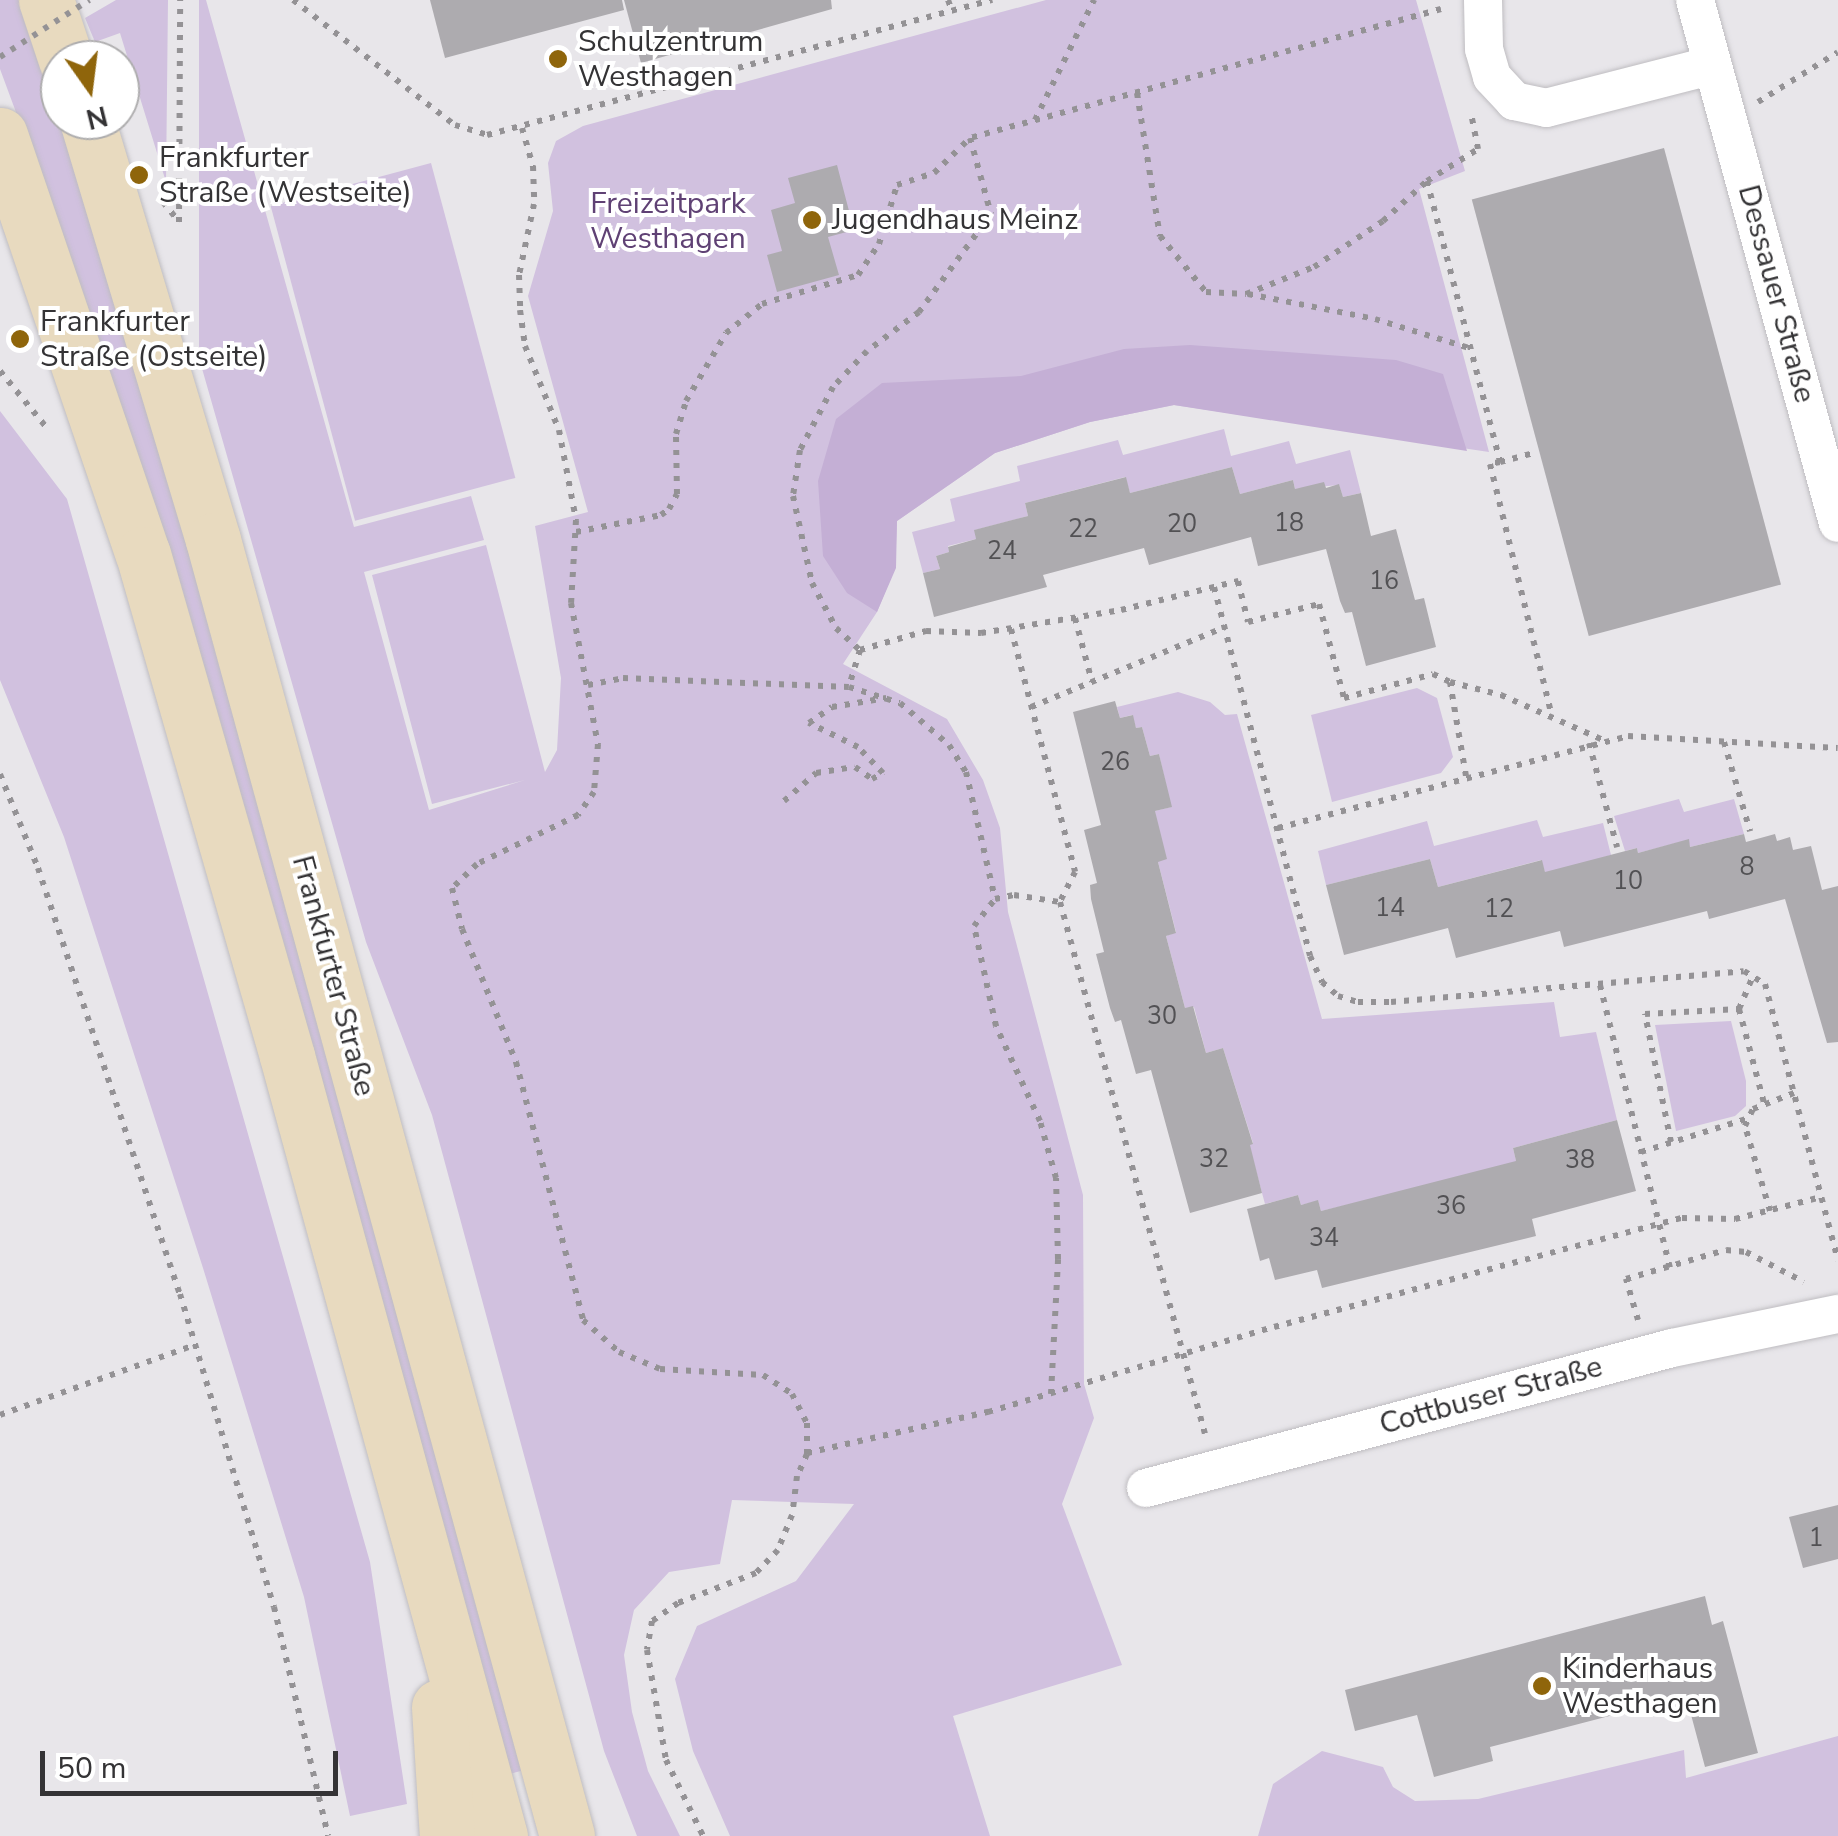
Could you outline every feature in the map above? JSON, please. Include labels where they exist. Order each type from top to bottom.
[{"type":"street","points":[[46,0],[59,40]]},
{"type":"street","points":[[1483,0],[1484,49],[1492,77],[1514,101],[1546,108],[1713,65]]},
{"type":"street","name":"Dessauer Straße","points":[[1695,0],[1838,523]]},
{"type":"street","points":[[0,135],[143,554],[288,1056],[500,1836]]},
{"type":"street","name":"Frankfurter Straße","points":[[92,140],[218,559],[567,1836]]},
{"type":"street","name":"Cottbuser Straße","points":[[1146,1488],[1647,1355],[1838,1314]]},
{"type":"street","points":[[424,1560],[447,1836]]},
{"type":"street","points":[[528,1701],[595,1836]]},
{"type":"path","points":[[0,57],[89,0]]},
{"type":"path","points":[[179,222],[180,0]]},
{"type":"path","points":[[293,0],[455,126],[487,134],[522,128],[992,0]]},
{"type":"path","points":[[948,0],[952,10]]},
{"type":"path","points":[[1035,120],[1094,0]]},
{"type":"path","points":[[576,532],[661,515],[669,509],[677,494],[676,434],[681,418],[706,361],[726,333],[762,304],[858,275],[880,244],[897,185],[934,173],[970,138],[1440,4],[1447,27]]},
{"type":"path","points":[[1729,120],[1838,52]]},
{"type":"path","points":[[1137,93],[1160,236],[1206,292],[1246,294],[1374,319],[1470,348]]},
{"type":"path","points":[[1246,294],[1314,268],[1382,221],[1427,181],[1478,149],[1466,96]]},
{"type":"path","points":[[522,128],[532,166],[534,204],[519,275],[520,310],[525,346],[559,430],[576,532],[572,603],[598,744],[594,792],[578,815],[477,864],[452,888],[462,929],[516,1062],[583,1320],[619,1352],[660,1369],[763,1375],[792,1394],[807,1423],[807,1454],[778,1550],[756,1573],[678,1603],[652,1622],[647,1650],[662,1741],[703,1836]]},
{"type":"path","points":[[860,650],[836,628],[812,583],[795,513],[794,476],[800,450],[832,387],[867,352],[919,312],[991,214],[970,138]]},
{"type":"path","points":[[1427,181],[1500,462]]},
{"type":"path","points":[[0,371],[50,431]]},
{"type":"path","points":[[1537,452],[1490,464],[1552,716]]},
{"type":"path","points":[[860,650],[926,630],[1010,629],[1238,581],[1248,622],[1318,604],[1344,698],[1434,674],[1450,682],[1476,686],[1604,740]]},
{"type":"path","points":[[1214,588],[1310,956],[1322,982],[1338,996],[1358,1002],[1390,1002],[1744,971],[1766,984],[1838,1261]]},
{"type":"path","points":[[1074,618],[1092,682]]},
{"type":"path","points":[[1031,707],[1225,627]]},
{"type":"path","points":[[1010,629],[1075,872],[1060,902],[1215,1468]]},
{"type":"path","points":[[850,687],[860,650]]},
{"type":"path","points":[[588,685],[623,678],[850,687],[888,698],[926,723],[949,745],[966,772],[995,899]]},
{"type":"path","points":[[1450,682],[1466,776]]},
{"type":"path","points":[[784,800],[816,774],[855,767],[872,778],[882,773],[858,747],[809,722],[832,707],[888,698]]},
{"type":"path","points":[[1278,828],[1628,736],[1838,748]]},
{"type":"path","points":[[1724,742],[1750,831]]},
{"type":"path","points":[[1588,744],[1617,847]]},
{"type":"path","points":[[0,774],[38,868],[194,1346],[274,1608],[328,1836]]},
{"type":"path","points":[[1051,1394],[1058,1259],[1056,1178],[1040,1121],[996,1026],[974,926],[995,899],[1014,895],[1060,902]]},
{"type":"path","points":[[1753,976],[1739,1009],[1764,1103]]},
{"type":"path","points":[[1600,985],[1670,1267]]},
{"type":"path","points":[[1671,1142],[1645,1014],[1739,1009]]},
{"type":"path","points":[[1770,1211],[1744,1126],[1764,1103],[1794,1093]]},
{"type":"path","points":[[1641,1152],[1749,1118]]},
{"type":"path","points":[[807,1454],[912,1432],[1659,1225],[1705,1215],[1735,1219],[1821,1197]]},
{"type":"path","points":[[1647,1355],[1626,1279],[1737,1248],[1806,1284]]},
{"type":"path","points":[[0,1415],[194,1346]]},
{"type":"green space","points":[[0,0],[19,0],[40,61],[40,140],[67,140],[103,245],[190,537],[524,1770],[506,1775],[71,261],[0,69]]},
{"type":"green space","points":[[116,0],[168,0],[166,182],[140,98],[140,40],[122,40],[120,33],[94,40],[85,18]]},
{"type":"green space","name":"Freizeitpark Westhagen","points":[[199,0],[206,0],[354,527],[471,496],[484,540],[364,572],[429,810],[525,780],[432,804],[372,575],[486,545],[545,772],[557,750],[561,678],[535,526],[588,512],[528,296],[553,211],[548,163],[556,141],[583,126],[1046,0],[1416,0],[1465,171],[1419,189],[1489,452],[1174,405],[1090,422],[995,453],[897,521],[895,568],[877,612],[843,664],[947,719],[983,780],[1000,828],[1008,912],[1083,1195],[1084,1384],[1094,1418],[1062,1504],[1122,1665],[953,1716],[990,1836],[730,1836],[693,1751],[675,1679],[697,1626],[796,1581],[854,1504],[732,1500],[720,1564],[669,1572],[634,1610],[624,1655],[632,1712],[648,1771],[680,1836],[637,1836],[604,1751],[432,1115],[366,942],[199,358]]},
{"type":"green space","points":[[431,163],[515,478],[355,521],[271,206]]},
{"type":"green space","points":[[0,411],[67,499],[370,1562],[407,1804],[350,1816],[304,1597],[203,1268],[64,837],[0,680]]},
{"type":"green space","points":[[1224,429],[1231,456],[1289,441],[1296,464],[1350,450],[1361,493],[1343,497],[1339,485],[1295,489],[1293,480],[1240,494],[1232,467],[1130,493],[1125,477],[1025,503],[1028,516],[975,530],[976,539],[948,546],[949,552],[936,556],[940,569],[923,573],[912,532],[955,521],[950,499],[1020,481],[1017,466],[1118,440],[1123,455]]},
{"type":"green space","points":[[1417,688],[1437,698],[1453,757],[1441,773],[1332,802],[1311,715]]},
{"type":"green space","points":[[1178,692],[1210,702],[1225,715],[1237,714],[1322,1019],[1554,1002],[1560,1037],[1596,1032],[1617,1120],[1513,1148],[1517,1165],[1321,1211],[1318,1201],[1301,1205],[1298,1195],[1265,1204],[1249,1145],[1253,1143],[1223,1048],[1206,1053],[1194,1007],[1185,1008],[1166,936],[1176,932],[1158,862],[1155,811],[1171,807],[1159,754],[1150,756],[1142,727],[1136,728],[1132,715],[1120,718],[1117,707]]},
{"type":"green space","points":[[1679,799],[1684,812],[1734,799],[1744,834],[1690,847],[1688,840],[1638,853],[1637,848],[1625,851],[1614,816]]},
{"type":"green space","points":[[1537,820],[1543,837],[1603,823],[1611,855],[1546,875],[1541,860],[1438,887],[1430,859],[1326,885],[1318,851],[1427,821],[1434,846]]},
{"type":"green space","points":[[1731,1021],[1746,1081],[1746,1106],[1735,1116],[1676,1131],[1655,1025]]},
{"type":"green space","points":[[1838,1736],[1838,1836],[1258,1836],[1273,1784],[1322,1751],[1383,1767],[1393,1787],[1415,1801],[1478,1799],[1684,1750],[1686,1778]]},
{"type":"shaded area","points":[[1190,345],[1396,360],[1443,374],[1467,451],[1174,405],[1090,422],[995,453],[897,521],[896,568],[877,612],[847,593],[823,556],[818,481],[836,419],[882,383],[1021,376],[1124,349]]},
{"type":"building","points":[[430,0],[622,0],[624,10],[445,58]]},
{"type":"building","points":[[624,0],[831,0],[832,9],[641,63]]},
{"type":"building","points":[[1664,148],[1781,585],[1589,636],[1472,200]]},
{"type":"building","name":"Jugendhaus Meinz","points":[[837,165],[854,230],[828,237],[839,275],[777,292],[767,255],[782,251],[771,210],[795,203],[788,178]]},
{"type":"building","points":[[1232,467],[1240,494],[1293,480],[1295,489],[1324,482],[1326,488],[1339,484],[1343,497],[1361,493],[1371,536],[1396,529],[1415,600],[1424,598],[1436,647],[1366,666],[1352,612],[1345,613],[1340,601],[1326,549],[1258,566],[1251,537],[1149,565],[1144,548],[1043,575],[1047,587],[934,617],[923,573],[940,569],[936,556],[949,552],[948,547],[976,539],[974,530],[1028,516],[1025,503],[1126,477],[1130,493]]},
{"type":"building","points":[[1115,701],[1120,718],[1133,715],[1136,728],[1142,727],[1150,756],[1159,754],[1172,807],[1155,811],[1167,859],[1158,862],[1176,933],[1166,936],[1185,1008],[1193,1006],[1206,1053],[1223,1048],[1253,1144],[1250,1145],[1262,1193],[1190,1213],[1151,1070],[1136,1074],[1121,1020],[1115,1022],[1110,1008],[1096,954],[1104,952],[1091,899],[1090,885],[1097,883],[1084,830],[1101,825],[1073,712]]},
{"type":"building","points":[[1744,834],[1746,842],[1775,834],[1777,841],[1790,837],[1793,850],[1811,846],[1822,890],[1838,886],[1838,1042],[1827,1043],[1785,899],[1709,919],[1707,911],[1564,947],[1560,931],[1456,958],[1448,928],[1344,955],[1326,885],[1430,859],[1438,887],[1542,860],[1545,872],[1637,848],[1638,853],[1689,839],[1690,847]]},
{"type":"building","points":[[1617,1120],[1636,1191],[1532,1219],[1536,1236],[1322,1288],[1317,1270],[1275,1280],[1269,1258],[1260,1261],[1247,1209],[1298,1195],[1301,1205],[1318,1200],[1321,1211],[1516,1161],[1513,1148]]},
{"type":"building","points":[[1838,1505],[1838,1559],[1803,1568],[1789,1517]]},
{"type":"building","name":"Kinderhaus Westhagen","points":[[1705,1596],[1712,1625],[1723,1621],[1758,1753],[1705,1767],[1686,1696],[1490,1747],[1493,1761],[1434,1777],[1417,1715],[1355,1731],[1345,1690]]},
{"type":"place","name":"Schulzentrum Westhagen","points":[[558,59]]},
{"type":"place","name":"Frankfurter Straße (Westseite)","points":[[139,175]]},
{"type":"place","name":"Jugendhaus Meinz","points":[[812,220]]},
{"type":"place","name":"Frankfurter Straße (Ostseite)","points":[[20,339]]},
{"type":"place","name":"Kinderhaus Westhagen","points":[[1542,1686]]}]
